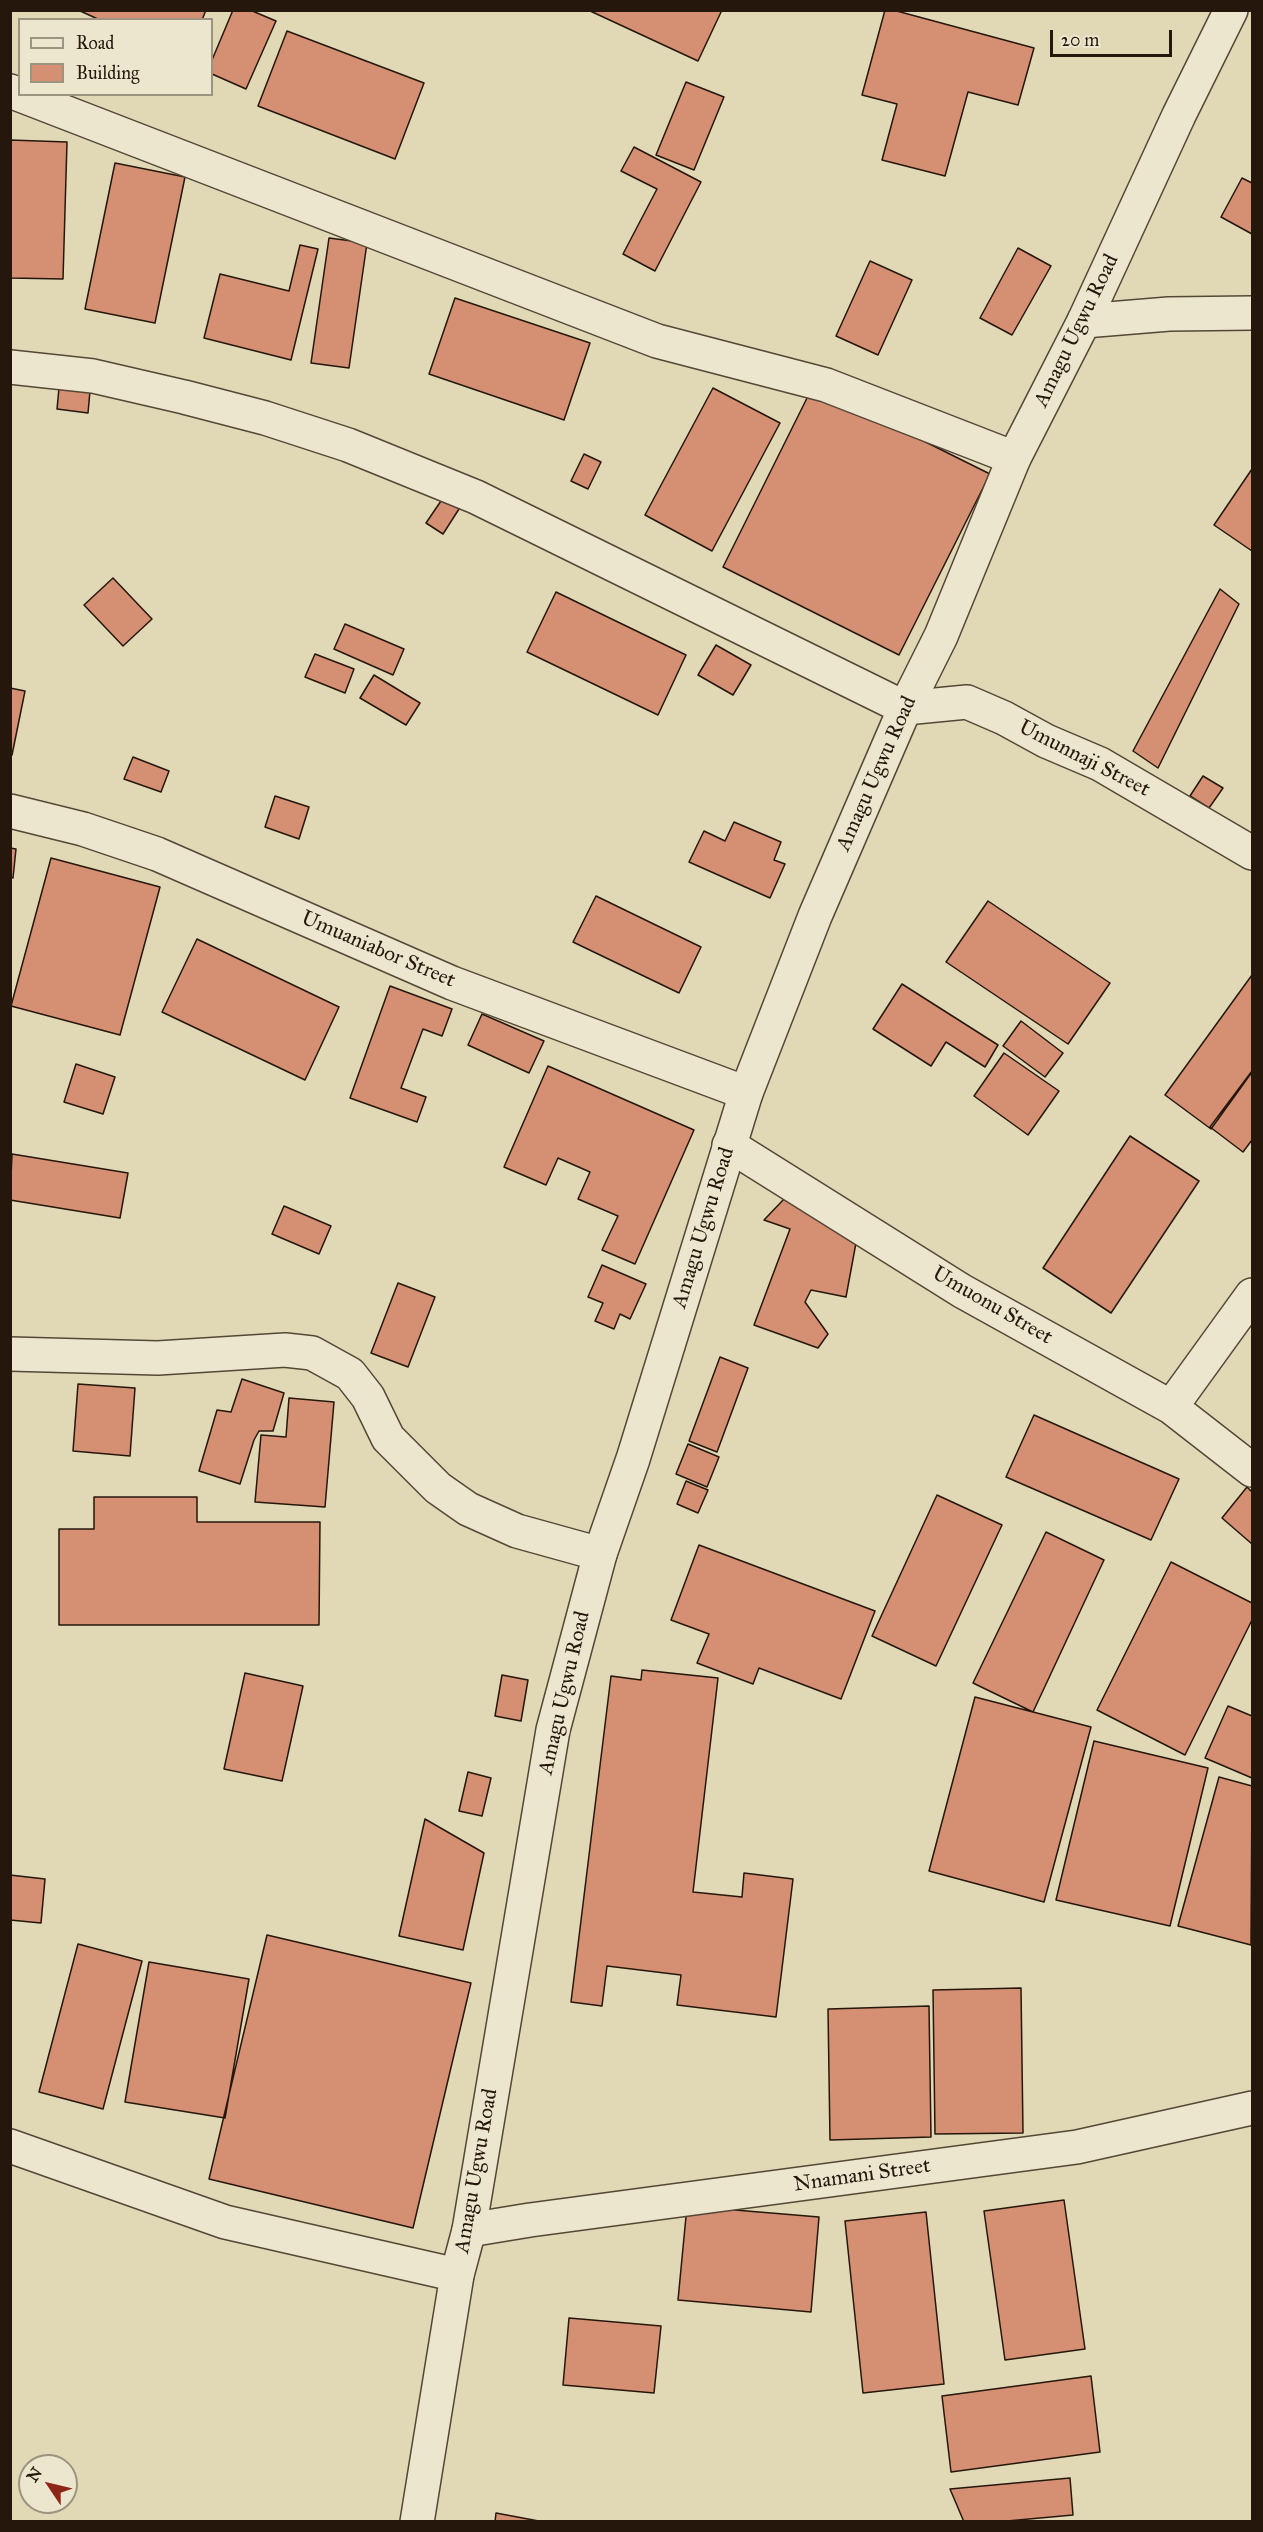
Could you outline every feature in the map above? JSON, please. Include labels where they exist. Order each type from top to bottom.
[{"type":"street","name":"Amagu Ugwu Road","points":[[417,2522],[457,2275],[468,2230],[553,1730],[600,1554],[633,1459],[729,1145],[746,1093],[815,916],[905,708],[940,636],[1014,458],[1084,321],[1179,115],[1231,10]]},
{"type":"street","points":[[23,96],[657,341],[826,385],[1014,458]]},
{"type":"street","points":[[1084,321],[1168,314],[1252,313]]},
{"type":"street","points":[[10,367],[93,376],[265,418],[348,445],[476,497],[905,708]]},
{"type":"street","name":"Umunnaji Street","points":[[905,708],[967,702],[1004,718],[1046,741],[1100,764],[1252,853]]},
{"type":"street","name":"Umuaniabor Street","points":[[10,811],[83,828],[157,854],[452,983],[746,1093]]},
{"type":"street","name":"Umuonu Street","points":[[729,1145],[963,1291],[1171,1407],[1252,1470]]},
{"type":"street","points":[[1171,1407],[1252,1295]]},
{"type":"street","points":[[10,1354],[158,1358],[285,1350],[312,1353],[350,1374],[368,1397],[388,1438],[438,1488],[468,1509],[517,1532],[600,1554]]},
{"type":"street","name":"Nnamani Street","points":[[468,2230],[1077,2147],[1252,2108]]},
{"type":"street","points":[[10,2146],[225,2222],[457,2275]]},
{"type":"building","points":[[78,10],[206,10],[203,18],[96,18]]},
{"type":"building","points":[[233,10],[250,10],[276,21],[246,89],[213,74],[213,58]]},
{"type":"building","points":[[588,10],[722,10],[698,61]]},
{"type":"building","points":[[885,10],[893,10],[1034,48],[1018,105],[968,92],[945,176],[882,160],[897,104],[862,95]]},
{"type":"building","points":[[287,31],[424,83],[395,159],[258,106]]},
{"type":"building","points":[[686,82],[724,97],[694,170],[656,155]]},
{"type":"building","points":[[10,140],[67,142],[63,279],[10,278]]},
{"type":"building","points":[[634,147],[701,182],[655,271],[623,254],[657,189],[621,171]]},
{"type":"building","points":[[115,163],[185,177],[155,323],[85,309]]},
{"type":"building","points":[[1242,178],[1252,183],[1252,234],[1221,217]]},
{"type":"building","points":[[329,238],[367,243],[349,368],[311,363]]},
{"type":"building","points":[[300,245],[318,249],[291,360],[204,338],[220,274],[289,291]]},
{"type":"building","points":[[1018,248],[1051,266],[1012,335],[980,318]]},
{"type":"building","points":[[870,261],[912,280],[878,355],[836,336]]},
{"type":"building","points":[[455,298],[590,343],[564,420],[429,374]]},
{"type":"building","points":[[813,386],[990,474],[899,655],[723,567]]},
{"type":"building","points":[[59,388],[90,391],[88,413],[57,409]]},
{"type":"building","points":[[713,388],[780,423],[712,551],[645,515]]},
{"type":"building","points":[[584,454],[601,462],[588,489],[571,481]]},
{"type":"building","points":[[1252,469],[1252,551],[1214,525]]},
{"type":"building","points":[[443,498],[459,509],[443,534],[426,523]]},
{"type":"building","points":[[113,578],[152,619],[123,646],[84,605]]},
{"type":"building","points":[[1220,589],[1239,604],[1158,768],[1133,751]]},
{"type":"building","points":[[556,592],[686,655],[658,715],[527,652]]},
{"type":"building","points":[[345,624],[404,649],[393,675],[334,649]]},
{"type":"building","points":[[716,645],[751,665],[733,695],[698,675]]},
{"type":"building","points":[[315,654],[354,669],[345,693],[305,677]]},
{"type":"building","points":[[374,675],[420,703],[406,725],[360,698]]},
{"type":"building","points":[[10,688],[25,691],[12,755],[10,755]]},
{"type":"building","points":[[133,757],[169,771],[161,792],[124,779]]},
{"type":"building","points":[[1203,776],[1223,788],[1209,808],[1190,796]]},
{"type":"building","points":[[275,796],[309,807],[299,839],[265,827]]},
{"type":"building","points":[[734,822],[781,842],[774,860],[785,864],[770,898],[689,862],[704,831],[725,841]]},
{"type":"building","points":[[10,848],[16,849],[13,878],[10,877]]},
{"type":"building","points":[[51,858],[160,887],[120,1035],[11,1006]]},
{"type":"building","points":[[596,896],[701,947],[679,993],[573,942]]},
{"type":"building","points":[[988,901],[1110,983],[1068,1044],[946,962]]},
{"type":"building","points":[[197,939],[339,1007],[305,1080],[162,1012]]},
{"type":"building","points":[[1252,975],[1252,1072],[1211,1129],[1165,1095]]},
{"type":"building","points":[[902,984],[998,1045],[985,1067],[946,1042],[931,1066],[873,1029]]},
{"type":"building","points":[[390,986],[452,1009],[442,1036],[423,1029],[401,1088],[426,1097],[417,1122],[350,1098]]},
{"type":"building","points":[[482,1014],[544,1041],[529,1073],[468,1045]]},
{"type":"building","points":[[1021,1021],[1063,1053],[1045,1077],[1003,1046]]},
{"type":"building","points":[[1004,1053],[1059,1091],[1028,1135],[974,1096]]},
{"type":"building","points":[[76,1064],[115,1077],[103,1114],[64,1102]]},
{"type":"building","points":[[548,1066],[694,1130],[635,1264],[602,1250],[618,1216],[578,1199],[590,1172],[558,1158],[546,1185],[504,1167]]},
{"type":"building","points":[[1252,1071],[1252,1140],[1243,1152],[1210,1127]]},
{"type":"building","points":[[1130,1136],[1199,1181],[1111,1313],[1043,1268]]},
{"type":"building","points":[[12,1154],[128,1173],[120,1218],[10,1200]]},
{"type":"building","points":[[785,1198],[858,1232],[846,1297],[811,1290],[805,1302],[828,1334],[818,1348],[754,1325],[790,1229],[764,1220]]},
{"type":"building","points":[[284,1206],[331,1226],[319,1254],[272,1234]]},
{"type":"building","points":[[602,1265],[646,1284],[630,1319],[620,1314],[614,1329],[595,1321],[603,1303],[588,1297]]},
{"type":"building","points":[[398,1283],[435,1297],[408,1367],[371,1353]]},
{"type":"building","points":[[720,1357],[748,1368],[717,1452],[689,1441]]},
{"type":"building","points":[[242,1379],[284,1393],[273,1431],[259,1431],[240,1484],[199,1471],[217,1410],[231,1412]]},
{"type":"building","points":[[78,1384],[135,1388],[130,1456],[73,1451]]},
{"type":"building","points":[[289,1398],[334,1402],[325,1507],[255,1502],[261,1435],[286,1437]]},
{"type":"building","points":[[1034,1415],[1179,1479],[1151,1540],[1006,1477]]},
{"type":"building","points":[[688,1444],[719,1457],[707,1487],[676,1474]]},
{"type":"building","points":[[686,1481],[708,1490],[698,1513],[677,1504]]},
{"type":"building","points":[[1247,1487],[1252,1492],[1252,1544],[1222,1518]]},
{"type":"building","points":[[937,1495],[1002,1525],[936,1666],[872,1636]]},
{"type":"building","points":[[94,1497],[197,1497],[197,1522],[320,1522],[319,1625],[59,1625],[59,1529],[94,1529]]},
{"type":"building","points":[[1046,1532],[1104,1560],[1033,1712],[973,1683]]},
{"type":"building","points":[[699,1545],[875,1611],[841,1699],[759,1668],[753,1684],[697,1663],[709,1634],[671,1620]]},
{"type":"building","points":[[1171,1562],[1252,1603],[1252,1620],[1185,1755],[1097,1710]]},
{"type":"building","points":[[642,1670],[718,1678],[693,1892],[742,1897],[744,1873],[793,1879],[776,2017],[677,2005],[681,1975],[607,1966],[602,2006],[571,2002],[611,1676],[641,1680]]},
{"type":"building","points":[[245,1673],[303,1686],[282,1781],[224,1769]]},
{"type":"building","points":[[502,1675],[528,1680],[521,1721],[495,1716]]},
{"type":"building","points":[[975,1697],[1091,1727],[1044,1902],[929,1871]]},
{"type":"building","points":[[1228,1706],[1252,1716],[1252,1778],[1205,1758]]},
{"type":"building","points":[[1094,1741],[1208,1768],[1170,1926],[1056,1900]]},
{"type":"building","points":[[468,1772],[491,1778],[482,1816],[459,1811]]},
{"type":"building","points":[[1219,1777],[1252,1786],[1251,1945],[1178,1926]]},
{"type":"building","points":[[425,1819],[484,1853],[463,1950],[399,1936]]},
{"type":"building","points":[[10,1875],[45,1879],[41,1923],[10,1920]]},
{"type":"building","points":[[267,1935],[471,1983],[413,2228],[209,2179]]},
{"type":"building","points":[[78,1944],[142,1961],[103,2109],[39,2092]]},
{"type":"building","points":[[149,1962],[249,1979],[225,2118],[125,2102]]},
{"type":"building","points":[[1021,1988],[1023,2133],[935,2134],[933,1990]]},
{"type":"building","points":[[929,2006],[931,2137],[830,2140],[828,2009]]},
{"type":"building","points":[[1064,2200],[1085,2349],[1005,2360],[984,2211]]},
{"type":"building","points":[[687,2206],[819,2217],[811,2312],[678,2300]]},
{"type":"building","points":[[926,2212],[944,2384],[863,2393],[845,2221]]},
{"type":"building","points":[[569,2318],[661,2326],[654,2393],[563,2385]]},
{"type":"building","points":[[1091,2376],[1100,2452],[951,2472],[942,2396]]},
{"type":"building","points":[[1070,2478],[1073,2515],[996,2522],[964,2522],[950,2489]]},
{"type":"building","points":[[496,2513],[544,2522],[495,2522]]}]
